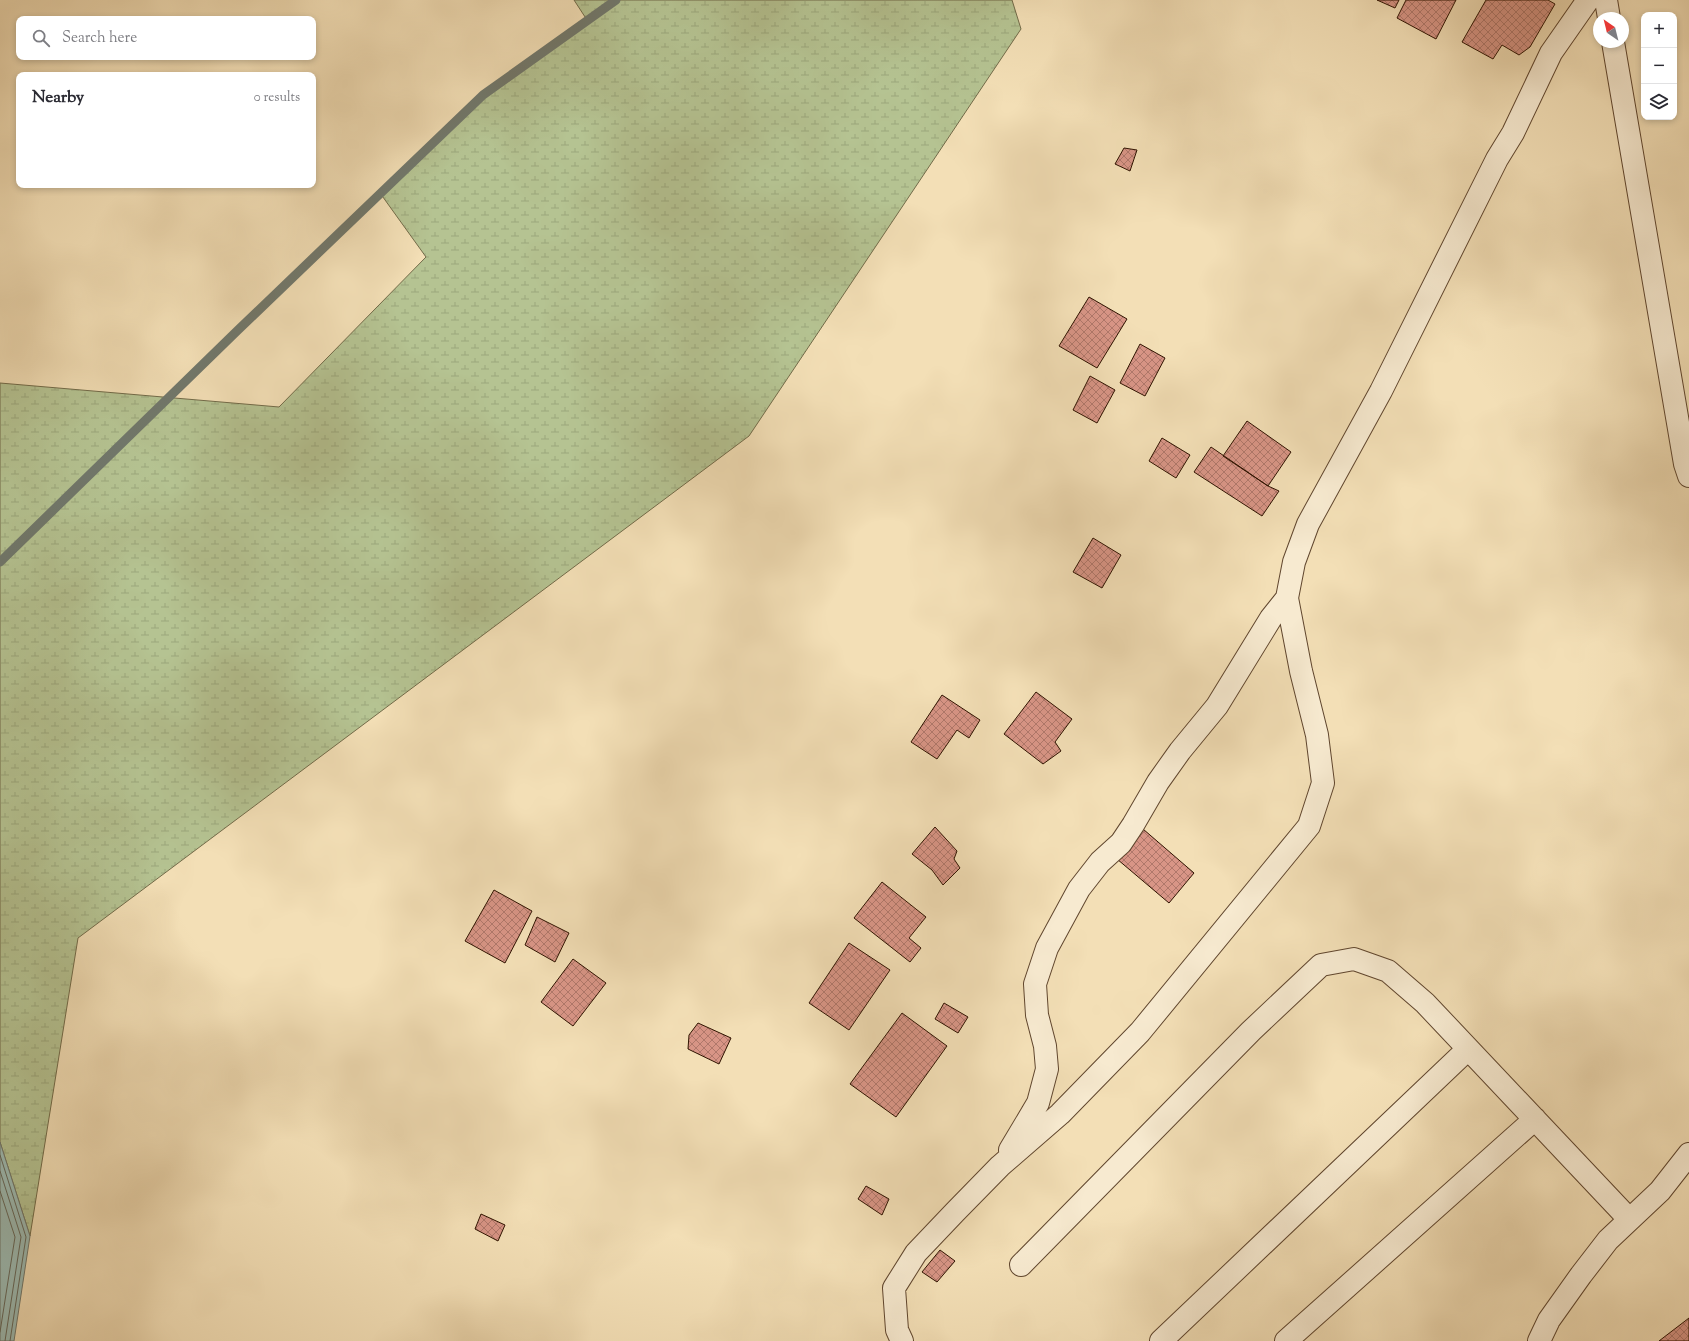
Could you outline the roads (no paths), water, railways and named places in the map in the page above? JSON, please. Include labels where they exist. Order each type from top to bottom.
[{"type":"street","points":[[902,1341],[897,1330],[894,1288],[916,1253],[1000,1166],[1060,1114],[1140,1032],[1309,826],[1323,783],[1317,735],[1301,671],[1287,598],[1294,562],[1308,524],[1381,391],[1497,159],[1513,134],[1551,53],[1588,0]]},
{"type":"street","points":[[1606,0],[1608,12]]},
{"type":"street","points":[[1615,48],[1683,456],[1689,476]]},
{"type":"street","points":[[1000,1166],[1038,1103],[1047,1069],[1045,1046],[1037,1014],[1035,984],[1047,948],[1079,889],[1100,862],[1121,843],[1158,782],[1180,751],[1217,706],[1271,618],[1287,598]]},
{"type":"street","points":[[1021,1265],[1251,1031],[1321,965],[1354,959],[1388,971],[1425,1003],[1629,1219]]},
{"type":"street","points":[[1161,1341],[1468,1049]]},
{"type":"street","points":[[1286,1341],[1535,1119]]},
{"type":"street","points":[[1539,1341],[1549,1320],[1608,1240],[1660,1191],[1689,1154]]},
{"type":"water","points":[[0,1142],[30,1236],[14,1341],[0,1341]]},
{"type":"waterway","points":[[0,562],[238,330],[483,95],[616,0]]}]
